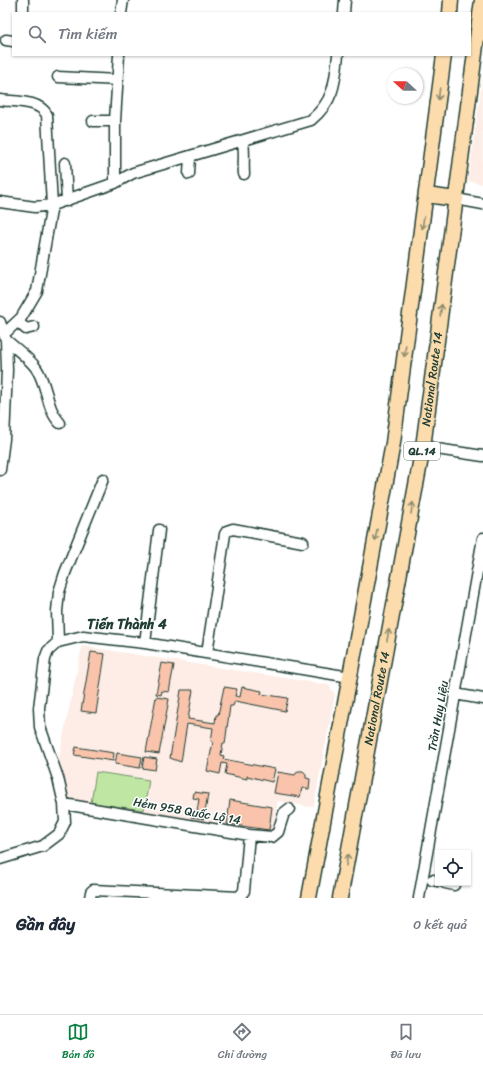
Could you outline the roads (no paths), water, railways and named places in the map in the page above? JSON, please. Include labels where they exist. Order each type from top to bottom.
[{"type":"highway","points":[[450,12],[451,0]]},
{"type":"highway","name":"National Route 14","points":[[340,898],[423,446],[482,0]]},
{"type":"highway","name":"QL.14","points":[[311,898],[393,443],[444,56]]},
{"type":"highway","points":[[426,195],[456,199]]},
{"type":"street","points":[[23,0],[24,12]]},
{"type":"street","points":[[121,12],[123,0]]},
{"type":"street","points":[[344,12],[345,0]]},
{"type":"street","points":[[115,183],[115,121],[119,56]]},
{"type":"street","points":[[0,202],[35,207],[52,205],[115,183],[133,173],[311,120],[326,105],[332,92],[336,80],[338,56]]},
{"type":"street","points":[[58,77],[118,80]]},
{"type":"street","points":[[0,100],[35,105],[44,108],[47,115],[52,205],[37,291],[18,322],[6,337],[3,371],[4,439],[0,470]]},
{"type":"street","points":[[93,121],[115,121]]},
{"type":"street","points":[[243,141],[245,154],[243,160],[244,174]]},
{"type":"street","points":[[189,174],[190,156]]},
{"type":"street","points":[[65,163],[67,201]]},
{"type":"street","points":[[456,199],[483,204]]},
{"type":"street","points":[[0,322],[6,337],[36,368],[46,390],[52,411],[60,423]]},
{"type":"street","points":[[18,322],[26,329],[34,327]]},
{"type":"street","points":[[423,446],[483,456]]},
{"type":"street","points":[[58,642],[57,611],[59,592],[65,572],[103,479]]},
{"type":"street","points":[[207,653],[225,534],[227,531],[233,529],[303,542]]},
{"type":"street","points":[[144,643],[159,530]]},
{"type":"street","name":"Trần Huy Liệu","points":[[419,898],[430,880],[455,694],[483,538]]},
{"type":"street","points":[[0,859],[43,846],[59,834],[65,822],[64,804],[58,778],[40,727],[39,708],[45,659],[48,651],[58,642],[84,636],[144,643],[350,677]]},
{"type":"street","points":[[455,694],[483,699]]},
{"type":"street","name":"Hẻm 958 Quốc Lộ 14","points":[[64,804],[249,835],[272,837],[278,832],[284,813],[289,809]]},
{"type":"street","points":[[90,898],[93,890],[239,897],[244,891],[249,835]]},
{"type":"district","name":"Tiến Thành 4","points":[[127,624]]}]
